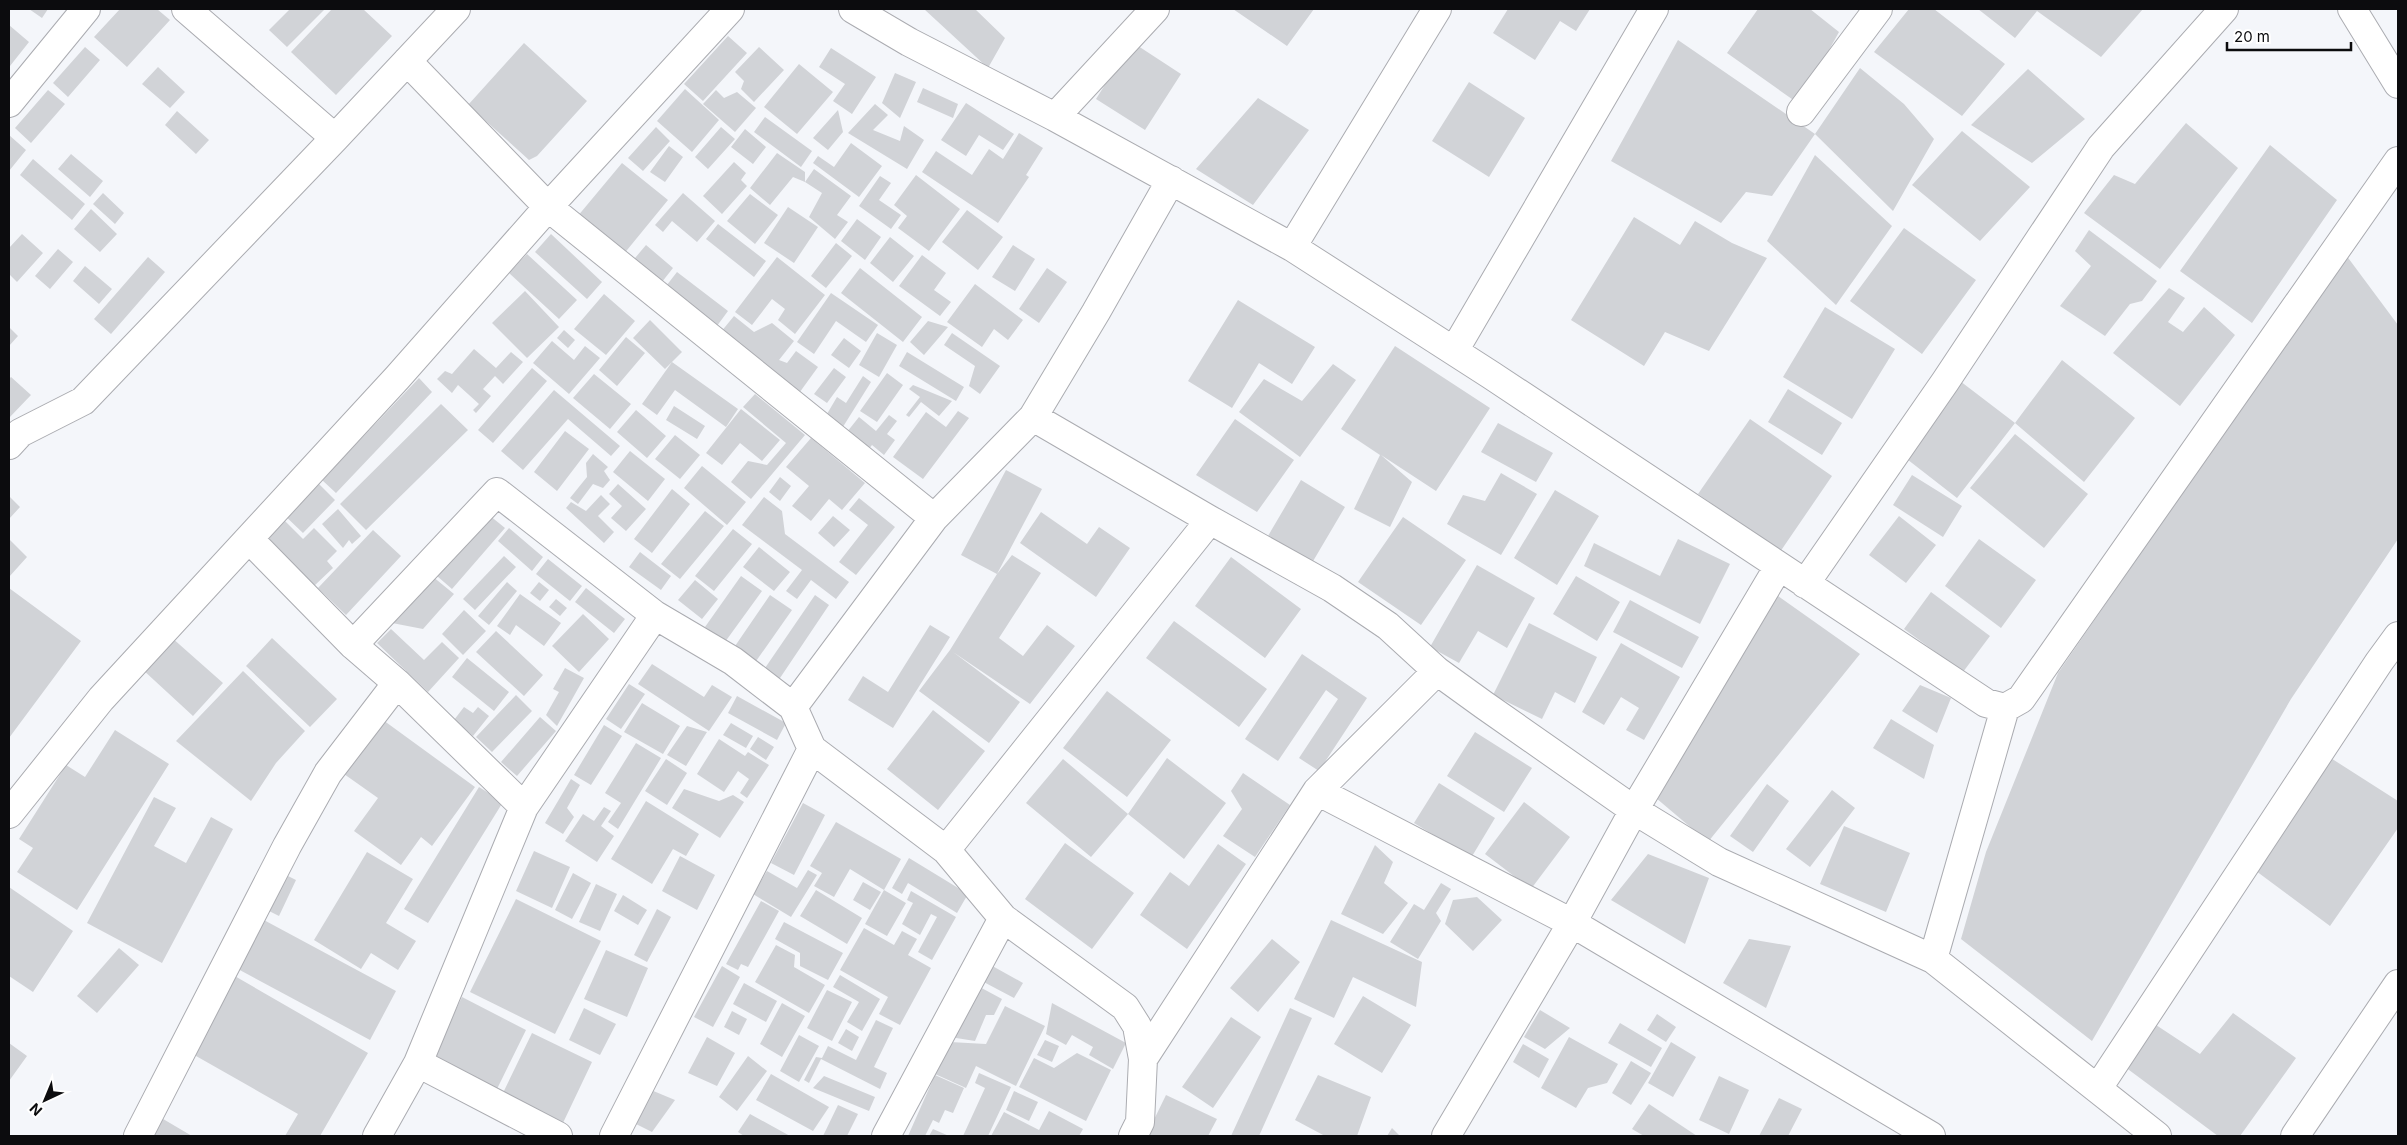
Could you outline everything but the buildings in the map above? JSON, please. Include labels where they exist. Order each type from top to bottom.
[{"type":"street","points":[[9,104],[86,9]]},
{"type":"street","points":[[186,9],[336,138]]},
{"type":"street","points":[[9,445],[20,433],[83,401],[336,138],[456,9]]},
{"type":"street","points":[[9,814],[101,699],[397,378],[548,207],[730,9]]},
{"type":"street","points":[[853,9],[910,42],[1055,117],[1292,247],[1454,351],[1986,703],[2005,708],[2021,699],[2398,160]]},
{"type":"street","points":[[1055,117],[1155,9]]},
{"type":"street","points":[[1292,247],[1437,9]]},
{"type":"street","points":[[1454,351],[1654,9]]},
{"type":"street","points":[[1801,112],[1878,9]]},
{"type":"street","points":[[1805,584],[1945,382],[2101,147],[2224,9]]},
{"type":"street","points":[[2352,9],[2398,84]]},
{"type":"street","points":[[407,61],[548,207],[934,518]]},
{"type":"street","points":[[793,707],[934,518],[1033,417],[1096,312],[1171,180]]},
{"type":"street","points":[[1033,417],[1210,520],[1332,588],[1388,626],[1437,671],[1634,810],[1719,862],[1933,959],[2157,1136]]},
{"type":"street","points":[[353,646],[497,492],[655,615],[733,662],[793,707],[812,749],[946,850],[1003,918],[1125,1007],[1137,1026],[1143,1059],[1140,1122],[1133,1136]]},
{"type":"street","points":[[946,850],[1210,520]]},
{"type":"street","points":[[249,539],[353,646],[397,683],[524,807]]},
{"type":"street","points":[[1446,1136],[1572,924],[1634,810],[1779,566]]},
{"type":"street","points":[[377,1136],[418,1063],[524,807],[655,615]]},
{"type":"street","points":[[2098,1088],[2398,636]]},
{"type":"street","points":[[1143,1059],[1317,790],[1437,671]]},
{"type":"street","points":[[138,1136],[287,846],[328,772],[397,683]]},
{"type":"street","points":[[1933,959],[2005,708]]},
{"type":"street","points":[[614,1136],[812,749]]},
{"type":"street","points":[[1317,790],[1572,924],[1931,1136]]},
{"type":"street","points":[[886,1136],[1003,918]]},
{"type":"street","points":[[2295,1136],[2398,984]]},
{"type":"street","points":[[418,1063],[558,1136]]}]
